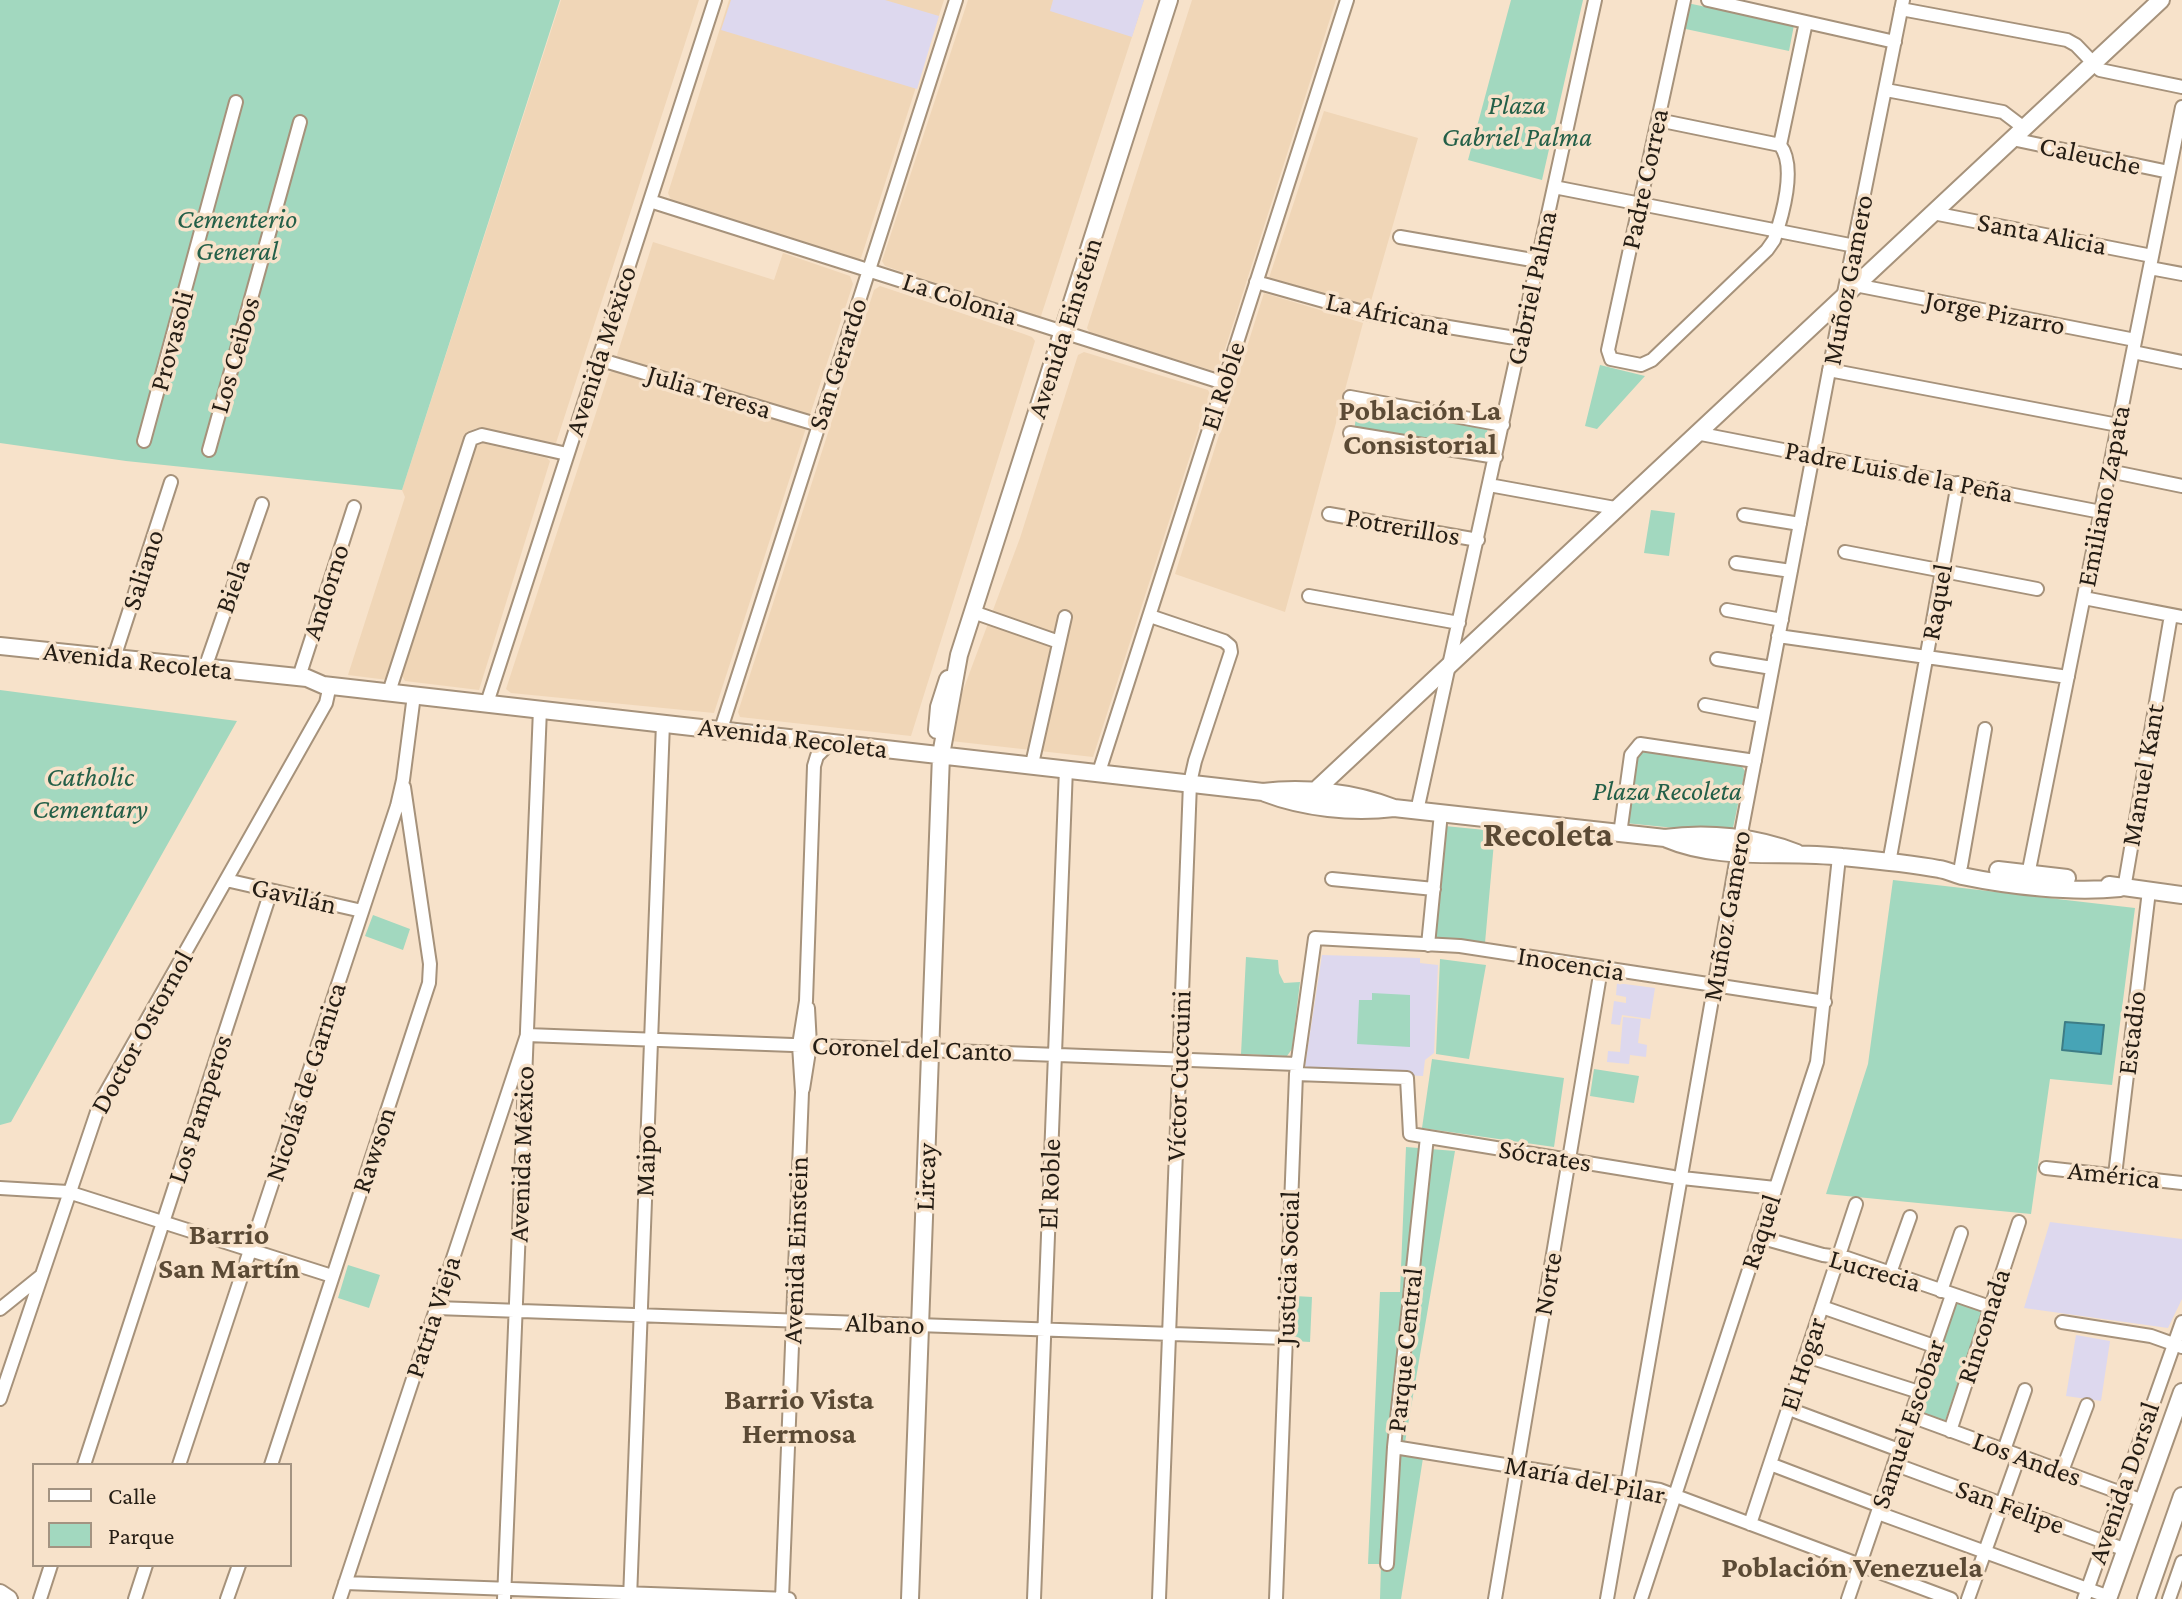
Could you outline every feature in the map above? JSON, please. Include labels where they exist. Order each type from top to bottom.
[{"type":"main road","name":"Avenida Einstein","points":[[941,755],[937,725],[945,685],[959,655],[1169,0]]},
{"type":"main road","points":[[1308,798],[1451,661],[2092,65],[2151,3]]},
{"type":"main road","name":"Avenida Recoleta","points":[[0,646],[299,677],[327,685],[1066,768],[1263,792],[1285,801],[1308,798],[1373,810],[1394,808],[1665,838],[1685,846],[1739,846],[1774,856],[1797,853],[1839,857],[1941,869],[1960,876],[2078,879],[2182,895]]},
{"type":"main road","name":"Avenida Einstein","points":[[941,755],[959,655]]},
{"type":"main road","name":"Avenida Recoleta","points":[[0,657],[306,689],[327,685]]},
{"type":"main road","points":[[907,751],[928,733],[939,707]]},
{"type":"main road","name":"Lircay","points":[[910,1599],[941,755]]},
{"type":"main road","name":"Avenida Recoleta","points":[[1941,869],[1961,866],[2028,879]]},
{"type":"main road","name":"Avenida Dorsal","points":[[2109,1598],[2182,1392]]},
{"type":"main road","name":"Avenida Dorsal","points":[[2146,1599],[2182,1496]]},
{"type":"main road","points":[[0,1593],[9,1599]]},
{"type":"street","name":"Avenida México","points":[[487,703],[715,0]]},
{"type":"street","name":"San Gerardo","points":[[721,729],[956,0]]},
{"type":"street","name":"El Roble","points":[[1099,772],[1347,0]]},
{"type":"street","name":"Gabriel Palma","points":[[1417,811],[1595,0]]},
{"type":"street","name":"Padre Correa","points":[[1684,0],[1608,350],[1609,357],[1637,365],[1648,363],[1767,250],[1777,231]]},
{"type":"street","points":[[1708,0],[1895,42]]},
{"type":"street","points":[[1902,5],[2067,40],[2076,45],[2092,65],[2105,72],[2182,87]]},
{"type":"street","name":"Muñoz Gamero","points":[[1607,1599],[1763,716],[1829,370],[1850,290],[1855,246],[1902,5]]},
{"type":"street","points":[[1780,145],[1806,22]]},
{"type":"street","name":"Caleuche","points":[[1886,90],[2003,112],[2018,134],[2169,172]]},
{"type":"street","name":"Provasoli","points":[[144,441],[236,102]]},
{"type":"street","name":"Emiliano Zapata","points":[[2028,879],[2182,107]]},
{"type":"street","points":[[1658,120],[1780,145],[1786,153],[1789,167],[1777,231]]},
{"type":"street","name":"Los Ceibos","points":[[209,450],[300,122]]},
{"type":"street","points":[[1554,187],[1855,246]]},
{"type":"street","name":"La Colonia","points":[[650,201],[1224,383]]},
{"type":"street","name":"Santa Alicia","points":[[1933,213],[2151,262],[2182,274]]},
{"type":"street","points":[[1400,237],[1538,261]]},
{"type":"street","name":"La Africana","points":[[1256,282],[1370,314],[1521,339]]},
{"type":"street","name":"Jorge Pizarro","points":[[1850,290],[2134,346],[2182,362]]},
{"type":"street","name":"Julia Teresa","points":[[598,359],[819,425]]},
{"type":"street","points":[[1829,370],[2118,425]]},
{"type":"street","points":[[1350,397],[1503,425]]},
{"type":"street","points":[[1350,433],[1496,457]]},
{"type":"street","name":"Padre Luis de la Peña","points":[[1696,433],[2101,512]]},
{"type":"street","points":[[389,692],[471,439],[482,435],[567,454]]},
{"type":"street","points":[[2109,471],[2182,486]]},
{"type":"street","name":"Saliano","points":[[114,658],[171,482]]},
{"type":"street","name":"Raquel","points":[[1889,863],[1958,483]]},
{"type":"street","points":[[1489,485],[1615,508]]},
{"type":"street","name":"Biela","points":[[205,668],[262,504]]},
{"type":"street","name":"Andorno","points":[[299,677],[354,507]]},
{"type":"street","name":"Potrerillos","points":[[1329,514],[1478,540]]},
{"type":"street","points":[[1744,515],[1800,524]]},
{"type":"street","points":[[1845,552],[2037,589]]},
{"type":"street","points":[[1736,563],[1791,571]]},
{"type":"street","points":[[1309,596],[1459,623]]},
{"type":"street","points":[[2084,598],[2176,616]]},
{"type":"street","points":[[1727,610],[1782,620]]},
{"type":"street","points":[[973,612],[1059,642]]},
{"type":"street","name":"Víctor Cuccuini","points":[[1150,616],[1224,641],[1231,648],[1190,783],[1159,1599]]},
{"type":"street","name":"Manuel Kant","points":[[2122,888],[2176,616]]},
{"type":"street","points":[[1032,764],[1065,617]]},
{"type":"street","points":[[1778,636],[2068,677]]},
{"type":"street","points":[[1717,659],[1772,668]]},
{"type":"street","name":"Doctor Ostornol","points":[[0,1399],[100,1103],[326,703],[327,685]]},
{"type":"street","name":"Nicolás de Garnica","points":[[180,1463],[390,827],[403,780],[414,695]]},
{"type":"street","points":[[1705,705],[1763,716]]},
{"type":"street","name":"Avenida México","points":[[504,1594],[540,709]]},
{"type":"street","name":"Maipo","points":[[630,1596],[663,723]]},
{"type":"street","points":[[1961,866],[1985,729]]},
{"type":"street","points":[[799,738],[814,766]]},
{"type":"street","points":[[814,766],[823,748],[831,742]]},
{"type":"street","points":[[1620,834],[1631,755],[1640,744],[1755,761]]},
{"type":"street","name":"Avenida Einstein","points":[[782,1599],[802,1092],[809,1068],[805,1045],[814,766]]},
{"type":"street","name":"El Roble","points":[[1034,1599],[1066,768]]},
{"type":"street","name":"Rawson","points":[[272,1463],[429,983],[430,964],[403,780]]},
{"type":"street","points":[[1428,945],[1441,813]]},
{"type":"street","points":[[390,827],[410,830]]},
{"type":"street","name":"Raquel","points":[[1641,1599],[1819,1055],[1839,857]]},
{"type":"street","points":[[1332,879],[1434,889]]},
{"type":"street","name":"Gavilán","points":[[226,880],[362,911]]},
{"type":"street","name":"Los Pamperos","points":[[85,1463],[271,891]]},
{"type":"street","name":"Estadio","points":[[2115,1175],[2149,891]]},
{"type":"street","name":"Inocencia","points":[[1315,938],[1470,948],[1825,1002]]},
{"type":"street","name":"Justicia Social","points":[[1276,1599],[1297,1069],[1315,938]]},
{"type":"street","name":"Norte","points":[[1495,1599],[1601,969]]},
{"type":"street","name":"Coronel del Canto","points":[[527,1035],[1180,1059],[1407,1078],[1410,1134]]},
{"type":"street","name":"Patria Vieja","points":[[340,1599],[527,1035]]},
{"type":"street","name":"Sócrates","points":[[1410,1134],[1681,1178]]},
{"type":"street","name":"Parque Central","points":[[1387,1564],[1394,1447],[1427,1137]]},
{"type":"street","name":"América","points":[[2046,1168],[2182,1181]]},
{"type":"street","points":[[1681,1178],[1775,1188]]},
{"type":"street","points":[[0,1188],[68,1192],[332,1276]]},
{"type":"street","name":"El Hogar","points":[[1750,1524],[1856,1204]]},
{"type":"street","points":[[1890,1273],[1910,1217]]},
{"type":"street","name":"Rinconada","points":[[1950,1431],[2019,1222]]},
{"type":"street","name":"Samuel Escobar","points":[[1848,1599],[1934,1346],[1961,1233]]},
{"type":"street","name":"Lucrecia","points":[[1759,1237],[1838,1257],[1990,1307]]},
{"type":"street","points":[[0,1309],[41,1276]]},
{"type":"street","points":[[1822,1307],[1934,1346]]},
{"type":"street","name":"Albano","points":[[436,1308],[1286,1338]]},
{"type":"street","points":[[2062,1322],[2138,1333],[2178,1345]]},
{"type":"street","name":"Avenida Dorsal","points":[[2086,1594],[2178,1345],[2182,1322]]},
{"type":"street","points":[[1806,1356],[1919,1392]]},
{"type":"street","points":[[2004,1450],[2025,1390]]},
{"type":"street","points":[[2062,1471],[2087,1405]]},
{"type":"street","points":[[1789,1409],[1899,1450]]},
{"type":"street","name":"Los Andes","points":[[1911,1416],[2143,1501]]},
{"type":"street","name":"María del Pilar","points":[[1394,1447],[1660,1490],[1951,1599]]},
{"type":"street","points":[[1968,1599],[2019,1456]]},
{"type":"street","points":[[1770,1464],[2086,1594],[2109,1598]]},
{"type":"street","name":"San Felipe","points":[[1894,1464],[2126,1550]]},
{"type":"street","points":[[2169,1599],[2182,1562]]},
{"type":"street","points":[[40,1599],[50,1567]]},
{"type":"street","points":[[135,1599],[145,1567]]},
{"type":"street","points":[[227,1599],[238,1567]]},
{"type":"street","points":[[345,1583],[504,1594],[789,1599]]},
{"type":"shaded area","points":[[561,0],[699,0],[556,443],[553,445],[477,428],[467,432],[388,680],[348,675],[405,497],[402,490]]},
{"type":"shaded area","points":[[729,0],[944,0],[861,258],[857,261],[671,200],[668,193]]},
{"type":"shaded area","points":[[731,0],[885,0],[939,16],[917,89],[721,30]]},
{"type":"shaded area","points":[[968,0],[1144,0],[1041,316],[1037,318],[885,266],[882,261]]},
{"type":"shaded area","points":[[1053,0],[1144,0],[1132,37],[1050,11]]},
{"type":"shaded area","points":[[1192,0],[1336,0],[1219,368],[1214,371],[1090,333],[1087,328]]},
{"type":"shaded area","points":[[1324,111],[1418,138],[1369,308],[1269,278]]},
{"type":"shaded area","points":[[653,242],[774,280],[783,253],[850,276],[853,284],[810,415],[807,417],[619,360],[617,355]]},
{"type":"shaded area","points":[[880,286],[1024,334],[1035,341],[911,736],[740,717],[738,712],[874,290]]},
{"type":"shaded area","points":[[1264,293],[1363,323],[1285,612],[1175,574]]},
{"type":"shaded area","points":[[1084,352],[1208,390],[1210,394],[1093,757],[951,741],[959,701],[1020,538],[1078,355]]},
{"type":"shaded area","points":[[614,370],[803,424],[806,428],[714,713],[511,693],[506,689],[609,373]]},
{"type":"shaded area","points":[[481,443],[550,461],[479,690],[405,681],[402,676],[476,447]]},
{"type":"shaded area","points":[[1322,955],[1420,958],[1420,963],[1438,965],[1434,1053],[1425,1060],[1423,1076],[1309,1071],[1305,1066]]},
{"type":"shaded area","points":[[1617,983],[1655,988],[1650,1019],[1622,1015],[1620,1025],[1611,1024],[1614,1001],[1626,1003],[1626,997],[1616,995]]},
{"type":"shaded area","points":[[1623,1017],[1641,1019],[1638,1043],[1647,1045],[1646,1057],[1630,1055],[1629,1064],[1607,1062],[1608,1051],[1620,1052]]},
{"type":"shaded area","points":[[2050,1222],[2182,1239],[2182,1299],[2168,1328],[2024,1308]]},
{"type":"shaded area","points":[[2076,1335],[2110,1341],[2101,1401],[2066,1396]]},
{"type":"green space","name":"Cementerio General","points":[[0,0],[560,0],[402,490],[126,461],[0,443]]},
{"type":"green space","name":"Plaza Gabriel Palma","points":[[1511,0],[1583,0],[1542,180],[1468,160]]},
{"type":"green space","points":[[1687,3],[1794,25],[1789,51],[1681,28]]},
{"type":"green space","points":[[1600,365],[1645,376],[1597,429],[1585,426]]},
{"type":"green space","points":[[1358,404],[1488,427],[1483,453],[1354,431]]},
{"type":"green space","points":[[1651,510],[1675,513],[1669,556],[1644,553]]},
{"type":"green space","name":"Catholic Cementary","points":[[0,690],[237,721],[11,1122],[0,1125]]},
{"type":"green space","name":"Plaza Recoleta","points":[[1641,750],[1740,764],[1745,771],[1733,828],[1725,833],[1625,823],[1636,755]]},
{"type":"green space","points":[[1445,826],[1495,831],[1485,943],[1435,937]]},
{"type":"green space","points":[[1893,880],[2135,908],[2112,1085],[2050,1079],[2031,1214],[1826,1194],[1868,1064]]},
{"type":"green space","points":[[373,915],[410,929],[403,950],[365,936]]},
{"type":"green space","points":[[1246,957],[1278,960],[1284,983],[1300,982],[1292,1049],[1287,1056],[1241,1054]]},
{"type":"green space","points":[[1440,959],[1486,965],[1469,1059],[1436,1054]]},
{"type":"green space","points":[[1372,993],[1410,995],[1410,1047],[1357,1044],[1359,1000],[1372,1000]]},
{"type":"green space","points":[[1432,1059],[1564,1078],[1554,1147],[1422,1128]]},
{"type":"green space","points":[[1594,1069],[1639,1076],[1634,1103],[1590,1096]]},
{"type":"green space","points":[[1406,1147],[1455,1151],[1403,1454],[1423,1458],[1401,1599],[1380,1599],[1381,1564],[1368,1564],[1380,1292],[1400,1292]]},
{"type":"green space","points":[[348,1265],[380,1275],[369,1308],[338,1298]]},
{"type":"green space","points":[[1295,1296],[1312,1297],[1310,1342],[1293,1341]]},
{"type":"green space","points":[[1953,1301],[1983,1311],[1945,1421],[1916,1411]]},
{"type":"water","points":[[2065,1022],[2104,1025],[2101,1054],[2062,1050]]},
{"type":"district","name":"Población La Consistorial","points":[[1420,428]]},
{"type":"district","name":"Recoleta","points":[[1548,835]]},
{"type":"district","name":"Barrio San Martín","points":[[229,1252]]},
{"type":"district","name":"Barrio Vista Hermosa","points":[[799,1417]]},
{"type":"district","name":"Población Venezuela","points":[[1852,1568]]}]
